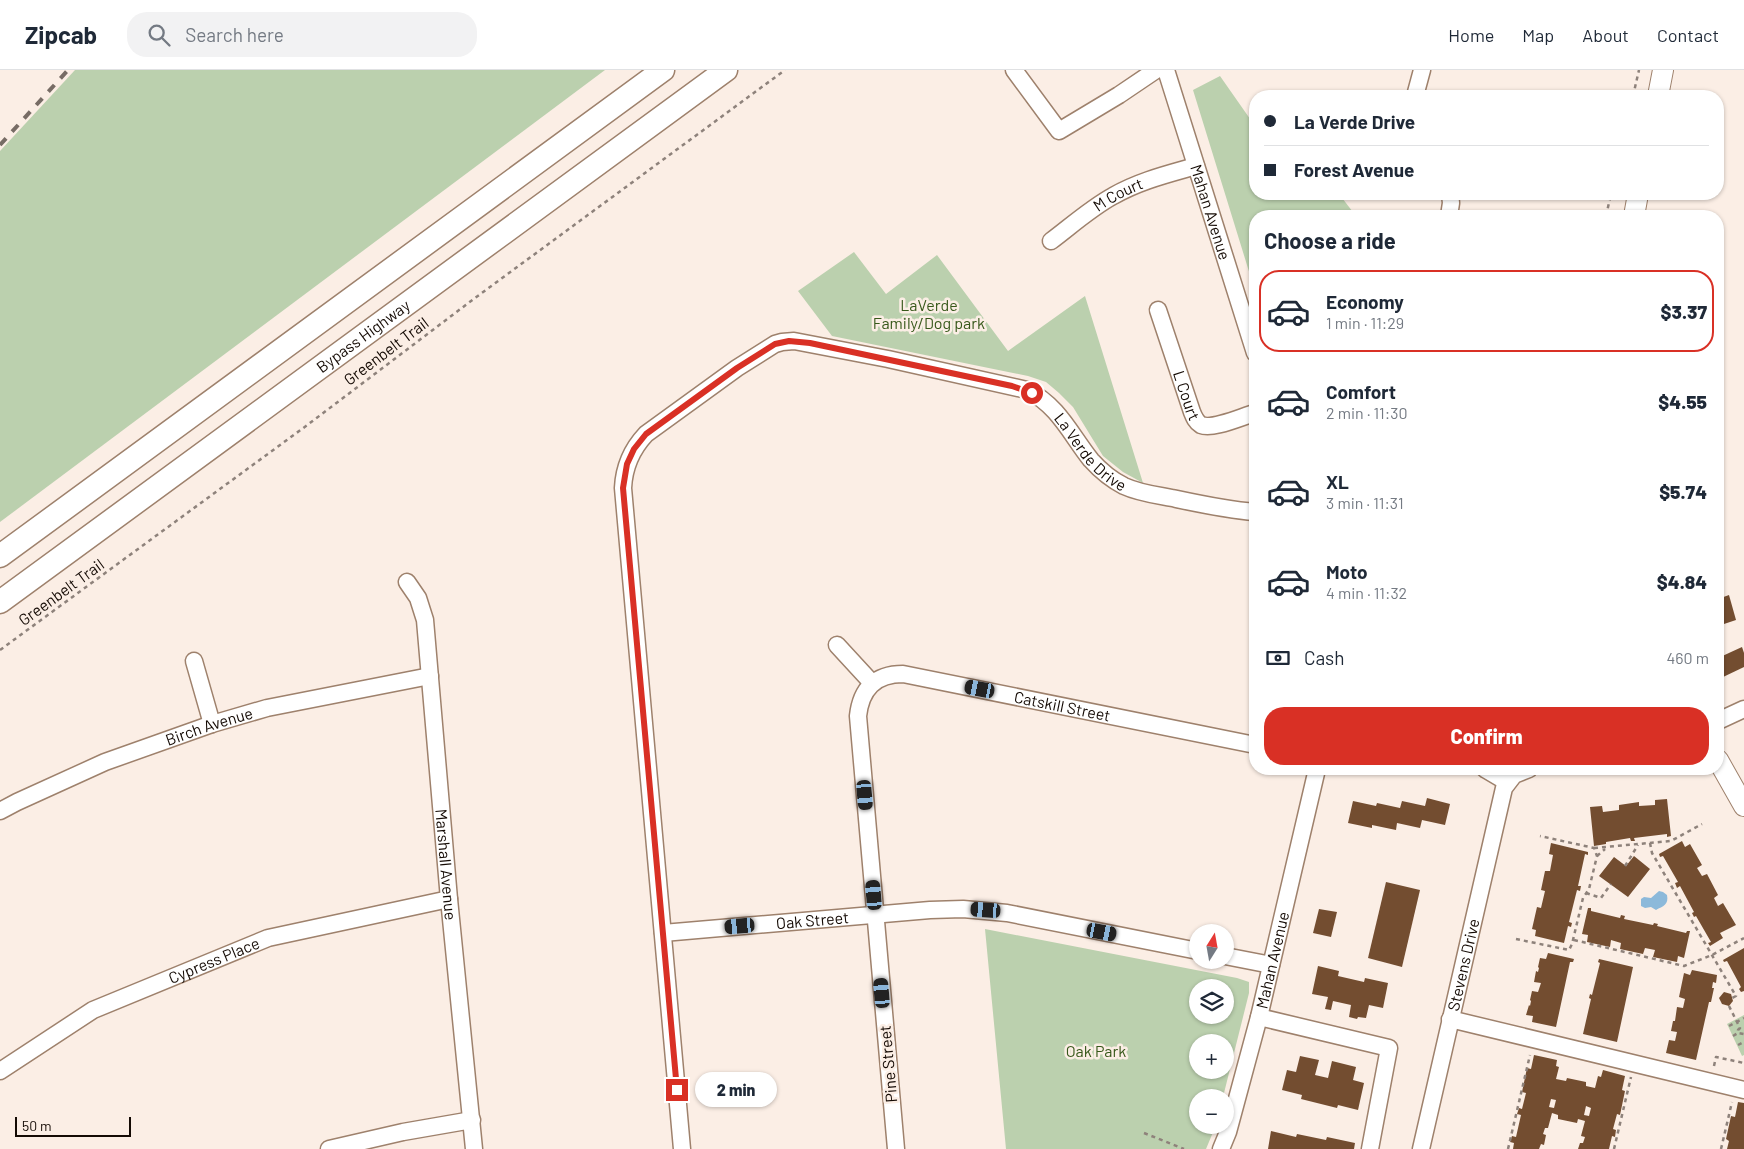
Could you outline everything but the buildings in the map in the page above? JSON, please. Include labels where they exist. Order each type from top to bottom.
[{"type":"highway","points":[[0,556],[663,70]]},
{"type":"highway","name":"Bypass Highway","points":[[0,602],[726,70]]},
{"type":"main road","points":[[1659,90],[1664,70]]},
{"type":"main road","points":[[1724,771],[1744,806]]},
{"type":"street","points":[[1014,70],[1059,131],[1156,70]]},
{"type":"street","name":"Mahan Avenue","points":[[1166,70],[1249,334]]},
{"type":"street","points":[[1417,90],[1422,70]]},
{"type":"street","name":"M Court","points":[[1051,241],[1107,199],[1147,181],[1196,166]]},
{"type":"street","name":"L Court","points":[[1158,310],[1189,403],[1197,421],[1204,426],[1213,426],[1249,414]]},
{"type":"street","name":"La Verde Drive","points":[[682,1149],[624,497],[624,479],[627,464],[634,449],[646,434],[761,352],[782,342],[794,341],[888,359],[1027,390],[1040,397],[1054,409],[1094,463],[1125,486],[1218,508],[1249,511]]},
{"type":"street","name":"Marshall Avenue","points":[[407,582],[418,598],[425,620],[449,899],[474,1149]]},
{"type":"street","points":[[837,645],[872,684]]},
{"type":"street","points":[[194,661],[212,724]]},
{"type":"street","name":"Catskill Street","points":[[872,684],[887,676],[903,674],[1249,745]]},
{"type":"street","name":"Birch Avenue","points":[[0,811],[105,762],[212,724],[267,708],[430,676]]},
{"type":"street","name":"Pine Street","points":[[872,684],[863,695],[859,704],[858,716],[896,1149]]},
{"type":"street","points":[[1724,718],[1744,709]]},
{"type":"street","name":"Mahan Avenue","points":[[1221,1149],[1228,1132],[1259,1017],[1316,775]]},
{"type":"street","points":[[1495,775],[1507,782],[1514,775]]},
{"type":"street","name":"Stevens Drive","points":[[1421,1149],[1500,803],[1507,782]]},
{"type":"street","name":"Cypress Place","points":[[0,1071],[93,1010],[268,938],[449,899]]},
{"type":"street","name":"Oak Street","points":[[662,933],[875,914],[963,909],[986,910],[1189,949]]},
{"type":"street","points":[[1234,958],[1271,966]]},
{"type":"street","points":[[1259,1017],[1389,1048],[1370,1149]]},
{"type":"street","points":[[1450,1019],[1710,1082],[1739,1093]]},
{"type":"street","points":[[329,1149],[404,1132],[472,1120]]},
{"type":"path","name":"Greenbelt Trail","points":[[0,650],[306,426],[475,298],[785,70]]},
{"type":"path","points":[[1634,90],[1638,70]]},
{"type":"path","points":[[1540,836],[1594,848],[1606,848],[1671,841],[1702,824]]},
{"type":"path","points":[[1650,843],[1652,853],[1736,996],[1732,998]]},
{"type":"path","points":[[1625,866],[1638,845]]},
{"type":"path","points":[[1516,939],[1566,950],[1571,948],[1583,898],[1589,889],[1597,856],[1594,848]]},
{"type":"path","points":[[1597,856],[1606,848]]},
{"type":"path","points":[[1586,893],[1600,898],[1611,884]]},
{"type":"path","points":[[1574,940],[1684,966],[1712,955],[1744,938]]},
{"type":"path","points":[[1729,1006],[1742,1028],[1733,1036]]},
{"type":"path","points":[[1729,1026],[1744,1018]]},
{"type":"path","points":[[1738,1033],[1744,1034]]},
{"type":"path","points":[[1738,1045],[1744,1042]]},
{"type":"path","points":[[1508,1149],[1532,1048]]},
{"type":"path","points":[[1710,1082],[1716,1057],[1744,1064]]},
{"type":"path","points":[[1614,1149],[1632,1072]]},
{"type":"path","points":[[1721,1149],[1739,1093]]},
{"type":"path","points":[[1144,1133],[1184,1149]]},
{"type":"green space","points":[[75,70],[605,70],[0,522],[0,151]]},
{"type":"green space","points":[[1220,76],[1249,117],[1249,200],[1344,200],[1351,210],[1249,210],[1249,272],[1193,90]]},
{"type":"green space","name":"LaVerde Family/Dog park","points":[[854,252],[886,294],[937,255],[1008,351],[1085,296],[1143,483],[1123,472],[1103,456],[1073,407],[1046,382],[1028,376],[832,336],[798,291]]},
{"type":"green space","name":"Oak Park","points":[[985,929],[1237,978],[1249,982],[1249,993],[1234,1053],[1234,1034],[1189,1034],[1189,1079],[1228,1079],[1225,1089],[1189,1089],[1189,1134],[1212,1134],[1206,1149],[1006,1149]]},
{"type":"green space","points":[[1744,1015],[1744,1055],[1742,1056],[1727,1024]]},
{"type":"water","points":[[1659,891],[1667,895],[1665,905],[1656,910],[1651,907],[1645,908],[1641,906],[1641,899],[1644,897],[1651,898]]},
{"type":"railway","points":[[0,145],[68,70]]},
{"type":"route","points":[[677,1090],[623,488],[627,464],[634,449],[646,434],[737,368],[761,352],[782,342],[810,343],[1021,388],[1032,393]]}]
